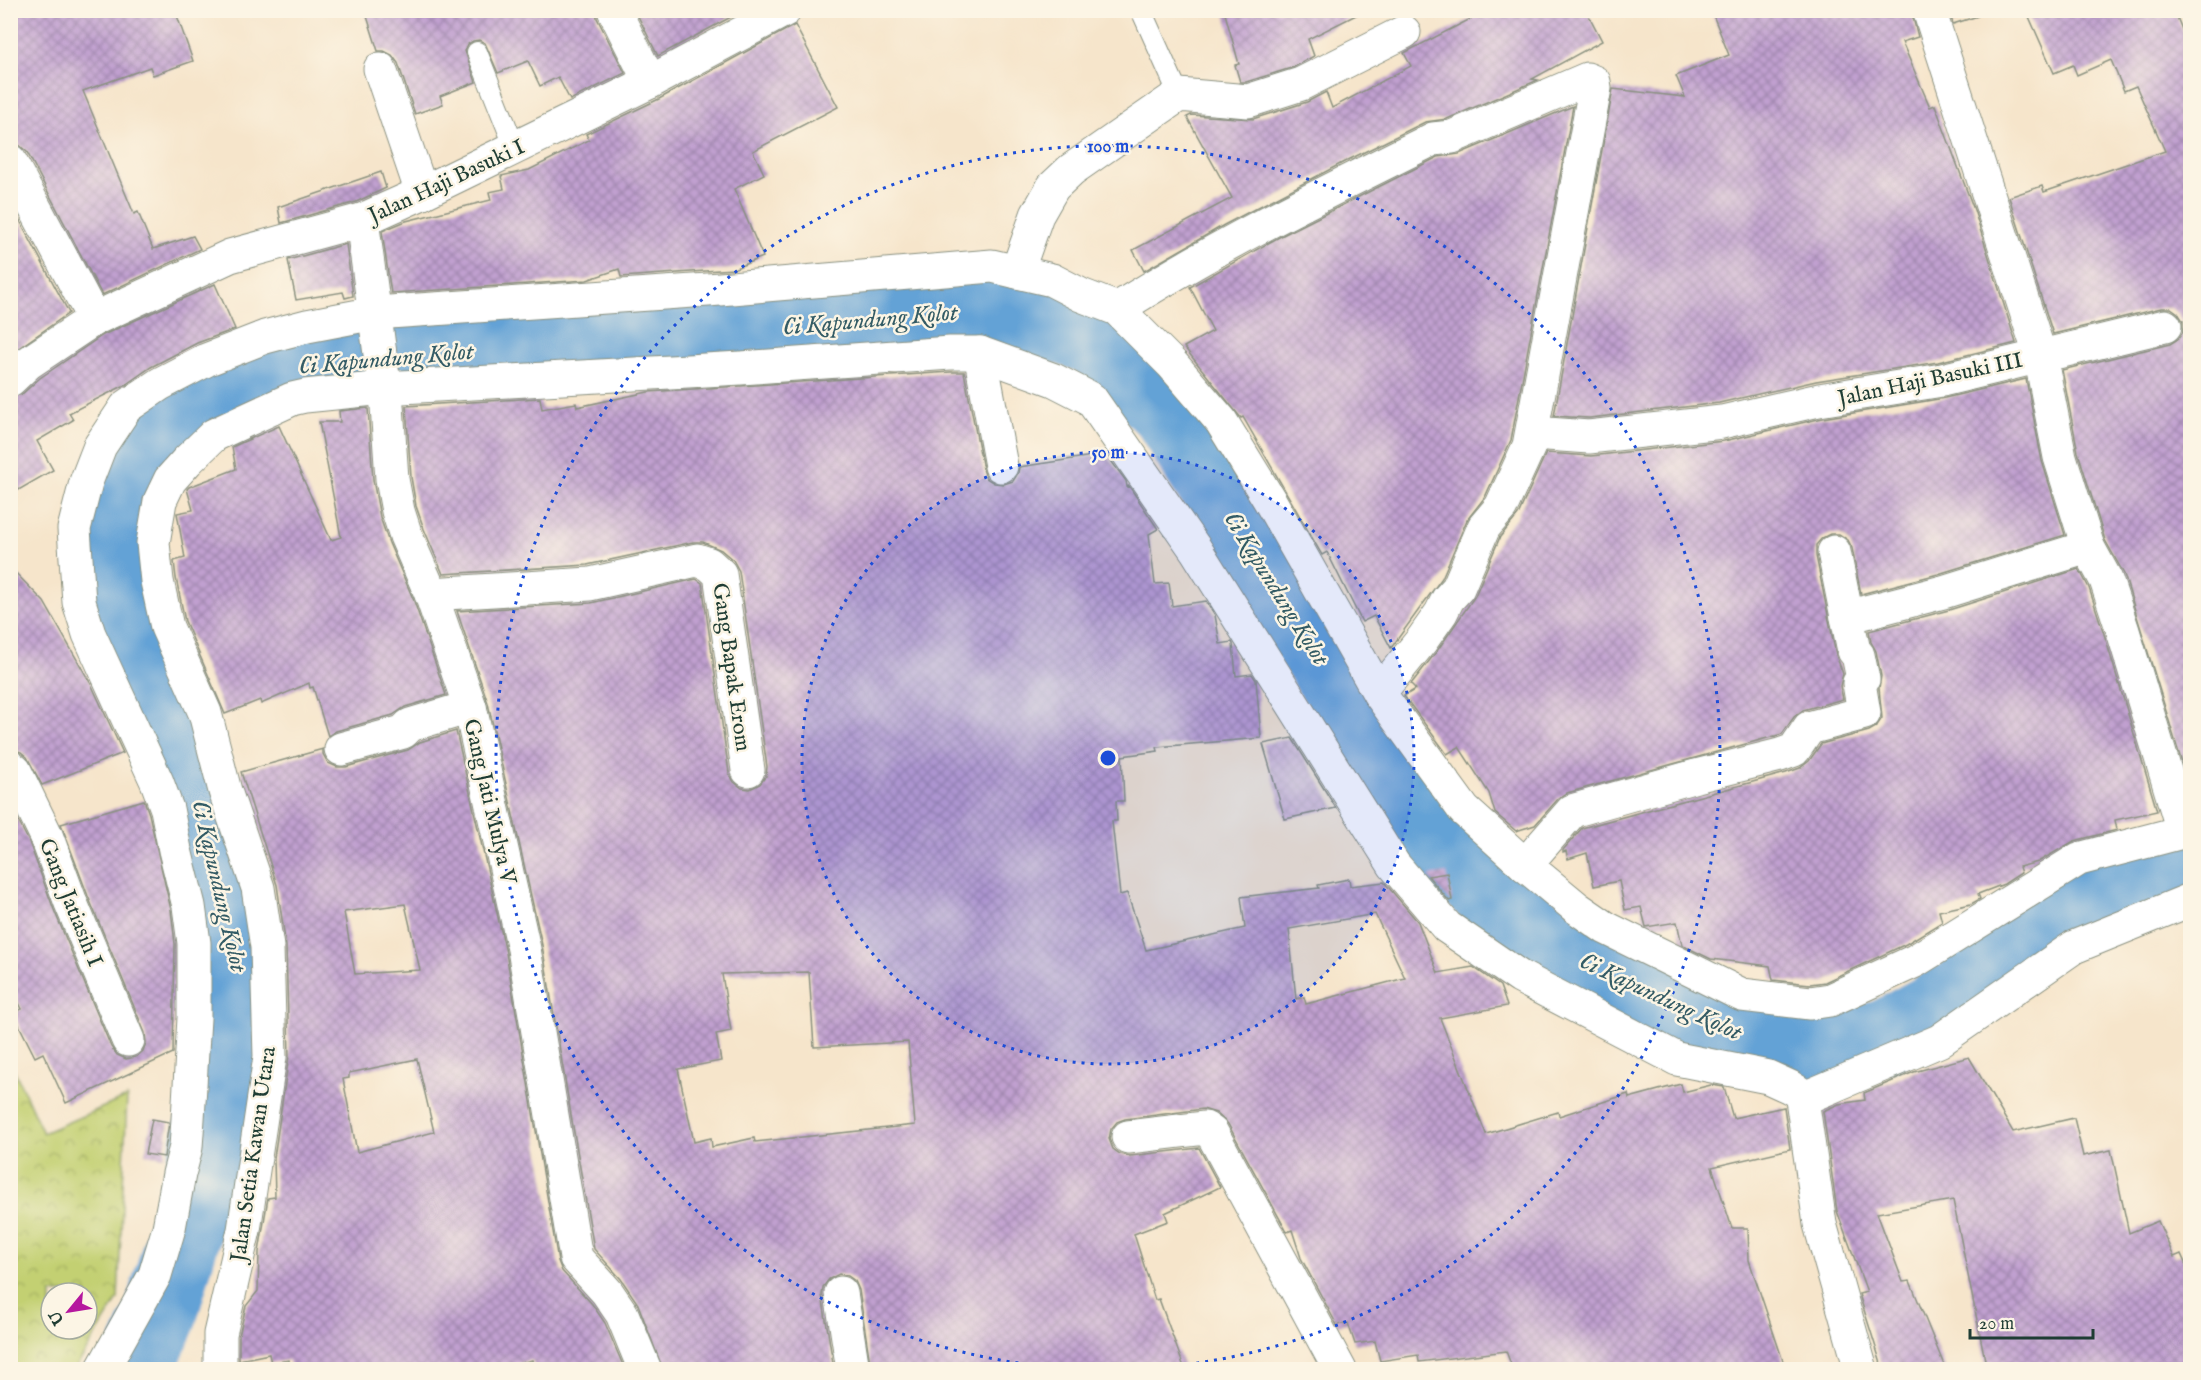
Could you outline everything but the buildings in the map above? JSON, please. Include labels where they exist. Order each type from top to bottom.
[{"type":"street","points":[[614,10],[650,82]]},
{"type":"street","name":"Jalan Haji Basuki I","points":[[10,380],[28,363],[94,319],[230,256],[362,220],[650,82],[785,10]]},
{"type":"street","name":"Jalan Haji Basuki III","points":[[1533,432],[1590,437],[1722,422],[1819,400],[1942,380],[2040,355],[1929,10]]},
{"type":"street","points":[[1017,272],[1037,215],[1053,187],[1071,170],[1179,95],[1248,101],[1301,84],[1404,32]]},
{"type":"street","points":[[380,69],[422,193]]},
{"type":"street","points":[[1117,309],[1173,273],[1297,206],[1433,139],[1452,137],[1587,79],[1594,82],[1595,88],[1529,446],[1502,507],[1484,527],[1458,588],[1448,599],[1422,640],[1379,693]]},
{"type":"street","points":[[10,161],[94,319]]},
{"type":"street","name":"Gang Jati Mulya V","points":[[362,220],[383,380],[392,479],[398,511],[406,536],[431,594],[470,707],[524,949],[576,1258],[607,1292],[622,1314],[645,1370]]},
{"type":"street","points":[[102,1370],[155,1275],[169,1228],[188,1128],[194,1018],[194,943],[189,906],[167,809],[157,782],[89,634],[80,602],[74,529],[86,482],[100,446],[126,407],[160,384],[206,360],[265,338],[307,326],[992,266],[1052,280],[1081,295],[1117,309],[1172,364],[1221,421],[1270,501],[1379,693],[1464,810],[1525,865],[1577,908],[1606,928],[1742,995],[1810,1003],[1830,1000],[1915,961],[2079,859],[2187,830],[2106,580],[2088,548],[2060,457],[2040,355],[2164,326]]},
{"type":"street","name":"Jalan Setia Kawan Utara","points":[[220,1370],[220,1334],[244,1230],[270,1057],[267,947],[258,888],[225,791],[205,712],[167,627],[157,581],[153,543],[160,501],[170,480],[214,435],[292,399],[383,380],[730,369],[950,353],[980,353]]},
{"type":"street","points":[[980,353],[1001,465]]},
{"type":"street","points":[[980,353],[1054,380],[1091,399],[1196,550],[1394,865],[1447,927],[1520,977],[1677,1059],[1768,1077],[1798,1092],[1802,1099],[1820,1224],[1861,1370]]},
{"type":"street","points":[[1847,618],[1943,592],[2088,548]]},
{"type":"street","points":[[1525,865],[1572,811],[1780,755],[1794,750],[1808,729],[1864,713],[1859,683],[1863,679],[1858,655],[1854,651],[1834,552]]},
{"type":"street","name":"Gang Bapak Erom","points":[[431,594],[590,584],[697,560],[709,564],[720,574],[748,770]]},
{"type":"street","points":[[341,749],[403,732],[410,725],[470,707]]},
{"type":"street","name":"Gang Jatiasih I","points":[[10,767],[15,771],[46,836],[70,903],[128,1040]]},
{"type":"street","points":[[1802,1099],[1939,1041],[2074,947],[2190,900]]},
{"type":"street","points":[[1128,1137],[1204,1128],[1212,1133],[1340,1370]]},
{"type":"street","points":[[841,1293],[853,1370]]},
{"type":"lane","points":[[1141,10],[1179,95]]},
{"type":"lane","points":[[477,52],[515,148]]},
{"type":"green space","points":[[11,1063],[43,1133],[127,1097],[118,1299],[99,1330],[99,1281],[39,1281],[39,1341],[92,1341],[75,1369],[11,1369]]},
{"type":"waterway","name":"Ci Kapundung Kolot","points":[[137,1370],[160,1316],[202,1171],[243,979],[208,817],[150,664],[120,567],[122,504],[160,444],[203,403],[282,366],[887,315],[1008,308],[1094,339],[1168,412],[1426,828],[1502,909],[1597,972],[1756,1040],[1812,1056],[1886,1036],[1960,995],[2040,935],[2115,891],[2190,865]]}]
